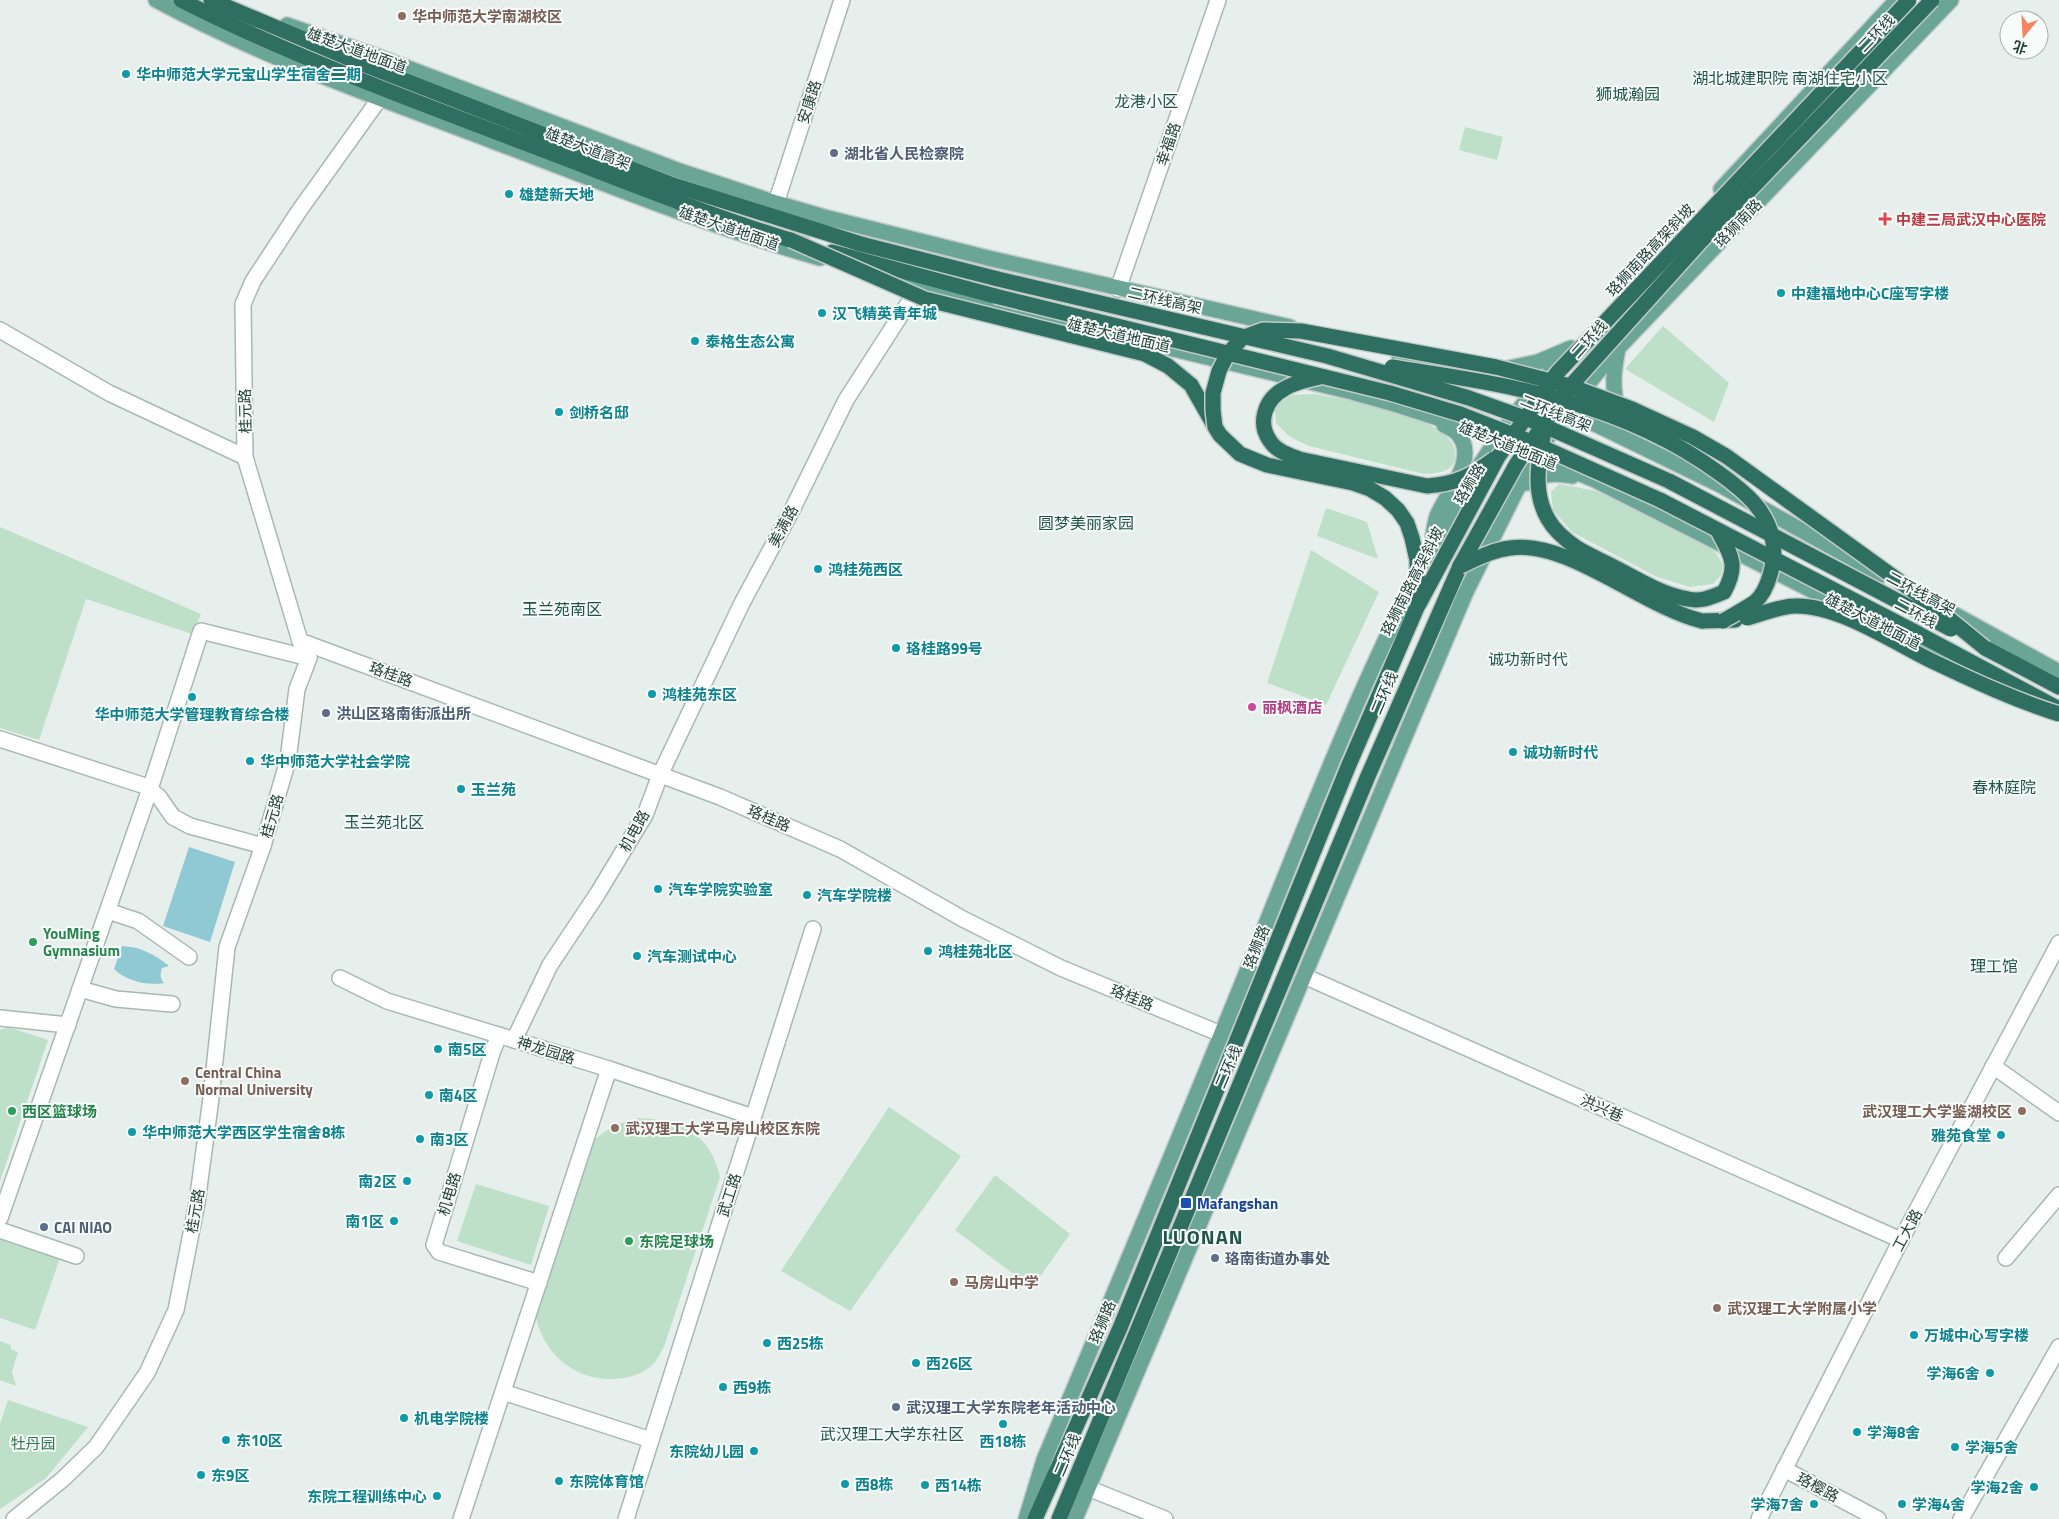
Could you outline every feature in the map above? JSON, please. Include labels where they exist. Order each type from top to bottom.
[{"type":"highway","name":"雄楚大道高架","points":[[181,0],[218,19],[350,77],[670,198],[791,240],[860,261],[995,296],[1322,376]]},
{"type":"highway","name":"珞狮南路高架斜坡","points":[[1348,767],[1418,605],[1498,457],[1557,373],[1909,0]]},
{"type":"highway","name":"二环线","points":[[1059,1519],[1368,776],[1460,566],[1516,464],[1558,411],[1566,391],[1701,241],[1932,0]]},
{"type":"highway","name":"雄楚大道高架","points":[[224,1],[360,63],[673,185],[861,244],[998,279]]},
{"type":"highway","points":[[791,240],[925,299],[1145,354],[1168,366],[1190,385],[1220,435],[1240,454],[1268,465],[1353,483],[1385,498],[1398,510],[1408,523],[1417,560],[1418,605]]},
{"type":"highway","name":"二环线高架","points":[[998,279],[1327,356],[1469,398],[1533,421],[1669,481],[1856,578],[2059,687]]},
{"type":"highway","points":[[1215,427],[1214,393],[1219,371],[1227,355],[1242,338],[1263,330],[1301,331],[1496,367],[1570,386],[1632,409],[1693,437],[1726,456],[1931,604],[1985,648]]},
{"type":"highway","points":[[1327,356],[1511,386],[1578,403],[1646,430],[1702,460],[1750,497],[1762,512],[1771,528],[1774,546],[1773,566],[1768,582],[1756,601],[1722,621]]},
{"type":"highway","points":[[1322,376],[1284,389],[1269,401],[1264,416],[1264,428],[1270,442],[1283,452],[1299,459],[1427,486],[1445,485],[1461,480],[1498,457]]},
{"type":"highway","name":"二环线","points":[[1322,376],[1390,393],[1460,414],[1524,439],[1660,500],[2059,709]]},
{"type":"highway","points":[[1558,411],[1543,435],[1539,460],[1538,492],[1548,519],[1576,547],[1662,592],[1689,600],[1707,599],[1724,592],[1734,570],[1732,556],[1723,533]]},
{"type":"highway","points":[[1460,566],[1503,549],[1538,548],[1552,552],[1602,575],[1683,616],[1702,621],[1747,618],[1794,606],[1814,607],[1836,613],[2026,704],[2059,714]]},
{"type":"highway","name":"二环线","points":[[1035,1519],[1120,1328],[1348,767]]},
{"type":"main road","name":"雄楚大道地面道","points":[[156,0],[214,30],[297,67],[711,223],[796,251],[922,287],[1204,355],[1410,408],[1497,438],[1595,480],[1931,651],[2059,723]]},
{"type":"main road","points":[[1897,0],[1571,348],[1529,396],[1720,485],[2059,672]]},
{"type":"main road","name":"珞狮南路","points":[[1536,455],[1558,411],[1951,0]]},
{"type":"main road","name":"雄楚大道地面道","points":[[224,1],[281,24],[376,56],[677,170],[776,204],[1118,289],[1258,319],[1466,373],[1529,396]]},
{"type":"main road","points":[[1466,373],[1522,367],[1571,348]]},
{"type":"main road","points":[[1618,348],[1613,374],[1613,393],[1619,415],[1630,433],[1646,449]]},
{"type":"main road","name":"珞狮路","points":[[1026,1519],[1044,1460],[1221,1034],[1330,764],[1384,643],[1432,547],[1497,438],[1529,396]]},
{"type":"main road","points":[[1410,408],[1457,433],[1464,445],[1465,458],[1462,469],[1438,515],[1432,547]]},
{"type":"main road","points":[[1075,1519],[1465,594],[1536,455]]},
{"type":"main road","points":[[1516,491],[1531,480],[1544,475],[1564,474],[1595,480]]},
{"type":"street","name":"安康路","points":[[776,204],[842,0]]},
{"type":"street","name":"幸福路","points":[[1118,289],[1218,0]]},
{"type":"street","name":"桂元路","points":[[14,1519],[64,1479],[96,1447],[147,1373],[176,1310],[197,1203],[211,1098],[227,947],[263,846],[288,760],[297,689],[309,658],[300,641],[246,457],[243,304],[252,281],[299,211],[380,98]]},
{"type":"street","name":"美满路","points":[[660,775],[742,603],[793,508],[846,400],[913,296],[922,287]]},
{"type":"street","points":[[0,330],[109,393],[246,457]]},
{"type":"street","points":[[0,1218],[150,789],[201,631],[309,658]]},
{"type":"street","name":"珞桂路","points":[[300,641],[720,797],[840,849],[963,919],[1061,968],[1221,1034]]},
{"type":"street","points":[[0,739],[146,786],[159,796],[173,817],[190,826],[263,846]]},
{"type":"street","name":"机电路","points":[[539,1283],[439,1252],[434,1245],[492,1053],[506,1038],[550,965],[598,893],[645,815],[660,775]]},
{"type":"street","points":[[108,911],[138,921],[189,957]]},
{"type":"street","name":"武工路","points":[[626,1519],[813,929]]},
{"type":"street","name":"工大路","points":[[1759,1519],[1901,1240],[2058,946]]},
{"type":"street","name":"洪兴巷","points":[[1304,976],[1901,1240]]},
{"type":"street","name":"神龙园路","points":[[340,978],[387,1001],[753,1117]]},
{"type":"street","points":[[80,989],[116,999],[172,1004]]},
{"type":"street","points":[[0,1018],[68,1025]]},
{"type":"street","points":[[1993,1066],[2059,1113]]},
{"type":"street","points":[[461,1519],[609,1070]]},
{"type":"street","points":[[2006,1258],[2059,1196]]},
{"type":"street","points":[[0,1230],[76,1256]]},
{"type":"street","points":[[1961,1519],[2059,1347]]},
{"type":"street","points":[[503,1392],[651,1440]]},
{"type":"street","name":"珞樱路","points":[[1784,1469],[1878,1519]]},
{"type":"street","points":[[1088,1488],[1165,1519]]},
{"type":"green space","points":[[1465,127],[1503,137],[1497,160],[1459,150]]},
{"type":"green space","points":[[1663,326],[1729,383],[1714,422],[1625,369]]},
{"type":"green space","points":[[1314,394],[1398,412],[1440,431],[1452,444],[1455,458],[1451,467],[1443,471],[1424,474],[1309,446],[1290,437],[1276,423],[1275,411],[1280,402],[1292,395]]},
{"type":"green space","points":[[1559,484],[1596,491],[1659,519],[1704,543],[1716,553],[1723,565],[1721,575],[1713,584],[1690,587],[1657,577],[1572,532],[1553,510],[1551,492]]},
{"type":"green space","points":[[1326,508],[1367,522],[1378,559],[1317,536]]},
{"type":"green space","points":[[0,527],[201,614],[192,634],[86,599],[39,740],[0,728]]},
{"type":"green space","points":[[1311,550],[1379,592],[1326,705],[1267,683]]},
{"type":"green space","name":"西区篮球场","points":[[8,1027],[48,1040],[0,1181],[0,1030]]},
{"type":"green space","points":[[889,1107],[961,1156],[850,1311],[781,1271]]},
{"type":"green space","name":"东院足球场","points":[[639,1118],[668,1122],[692,1132],[709,1150],[720,1177],[664,1347],[657,1359],[645,1370],[630,1377],[607,1379],[592,1377],[578,1372],[555,1354],[539,1328],[535,1313],[591,1143],[613,1127]]},
{"type":"green space","points":[[995,1175],[1070,1234],[1032,1288],[955,1230]]},
{"type":"green space","points":[[476,1184],[549,1206],[531,1265],[457,1241]]},
{"type":"green space","points":[[0,1234],[61,1255],[35,1330],[0,1318]]},
{"type":"green space","points":[[0,1341],[11,1345],[11,1349],[18,1352],[12,1372],[16,1386],[0,1380]]},
{"type":"green space","name":"牡丹园","points":[[8,1400],[88,1427],[46,1478],[0,1509],[0,1424]]},
{"type":"water","points":[[189,847],[235,862],[210,942],[163,926]]},
{"type":"water","points":[[122,946],[147,952],[169,966],[162,968],[161,976],[164,983],[138,982],[125,977],[114,969]]},
{"type":"place","name":"华中师范大学南湖校区","points":[[402,16]]},
{"type":"place","name":"华中师范大学元宝山学生宿舍二期","points":[[126,74]]},
{"type":"place","name":"湖北省人民检察院","points":[[834,153]]},
{"type":"place","name":"雄楚新天地","points":[[509,194]]},
{"type":"place","name":"中建三局武汉中心医院","points":[[1885,219]]},
{"type":"place","name":"中建福地中心C座写字楼","points":[[1781,293]]},
{"type":"place","name":"汉飞精英青年城","points":[[822,313]]},
{"type":"place","name":"泰格生态公寓","points":[[695,341]]},
{"type":"place","name":"剑桥名邸","points":[[559,412]]},
{"type":"place","name":"鸿桂苑西区","points":[[818,569]]},
{"type":"place","name":"珞桂路99号","points":[[896,648]]},
{"type":"place","name":"鸿桂苑东区","points":[[652,694]]},
{"type":"place","name":"华中师范大学管理教育综合楼","points":[[192,697]]},
{"type":"place","name":"丽枫酒店","points":[[1252,707]]},
{"type":"place","name":"洪山区珞南街派出所","points":[[326,713]]},
{"type":"place","name":"诚功新时代","points":[[1513,752]]},
{"type":"place","name":"华中师范大学社会学院","points":[[250,761]]},
{"type":"place","name":"玉兰苑","points":[[461,789]]},
{"type":"place","name":"汽车学院实验室","points":[[658,889]]},
{"type":"place","name":"汽车学院楼","points":[[807,895]]},
{"type":"place","name":"YouMing Gymnasium","points":[[33,942]]},
{"type":"place","name":"鸿桂苑北区","points":[[928,951]]},
{"type":"place","name":"汽车测试中心","points":[[637,956]]},
{"type":"place","name":"南5区","points":[[438,1049]]},
{"type":"place","name":"Central China Normal University","points":[[185,1081]]},
{"type":"place","name":"南4区","points":[[429,1095]]},
{"type":"place","name":"西区篮球场","points":[[12,1111]]},
{"type":"place","name":"武汉理工大学鉴湖校区","points":[[2022,1111]]},
{"type":"place","name":"武汉理工大学马房山校区东院","points":[[615,1128]]},
{"type":"place","name":"华中师范大学西区学生宿舍8栋","points":[[132,1132]]},
{"type":"place","name":"雅苑食堂","points":[[2001,1135]]},
{"type":"place","name":"南3区","points":[[420,1139]]},
{"type":"place","name":"南2区","points":[[407,1181]]},
{"type":"place","name":"Mafangshan","points":[[1186,1203]]},
{"type":"place","name":"南1区","points":[[394,1221]]},
{"type":"place","name":"CAI NIAO","points":[[44,1227]]},
{"type":"place","name":"东院足球场","points":[[629,1241]]},
{"type":"place","name":"珞南街道办事处","points":[[1215,1258]]},
{"type":"place","name":"马房山中学","points":[[954,1282]]},
{"type":"place","name":"武汉理工大学附属小学","points":[[1717,1308]]},
{"type":"place","name":"万城中心写字楼","points":[[1914,1335]]},
{"type":"place","name":"西25栋","points":[[767,1343]]},
{"type":"place","name":"西26区","points":[[916,1363]]},
{"type":"place","name":"学海6舍","points":[[1990,1373]]},
{"type":"place","name":"西9栋","points":[[723,1387]]},
{"type":"place","name":"武汉理工大学东院老年活动中心","points":[[896,1407]]},
{"type":"place","name":"机电学院楼","points":[[404,1418]]},
{"type":"place","name":"西18栋","points":[[1003,1424]]},
{"type":"place","name":"学海8舍","points":[[1857,1432]]},
{"type":"place","name":"东10区","points":[[226,1440]]},
{"type":"place","name":"学海5舍","points":[[1955,1447]]},
{"type":"place","name":"东院幼儿园","points":[[754,1451]]},
{"type":"place","name":"东9区","points":[[201,1475]]},
{"type":"place","name":"东院体育馆","points":[[559,1481]]},
{"type":"place","name":"西8栋","points":[[845,1484]]},
{"type":"place","name":"西14栋","points":[[925,1485]]},
{"type":"place","name":"学海2舍","points":[[2034,1487]]},
{"type":"place","name":"东院工程训练中心","points":[[437,1496]]},
{"type":"place","name":"学海7舍","points":[[1814,1504]]},
{"type":"place","name":"学海4舍","points":[[1902,1504]]},
{"type":"district","name":"湖北城建职院 南湖住宅小区","points":[[1790,78]]},
{"type":"district","name":"狮城瀚园","points":[[1628,94]]},
{"type":"district","name":"龙港小区","points":[[1146,101]]},
{"type":"district","name":"圆梦美丽家园","points":[[1086,523]]},
{"type":"district","name":"玉兰苑南区","points":[[562,609]]},
{"type":"district","name":"诚功新时代","points":[[1528,659]]},
{"type":"district","name":"春林庭院","points":[[2004,787]]},
{"type":"district","name":"玉兰苑北区","points":[[384,822]]},
{"type":"district","name":"理工馆","points":[[1994,966]]},
{"type":"district","name":"LUONAN","points":[[1203,1236]]},
{"type":"district","name":"武汉理工大学东社区","points":[[892,1434]]}]
